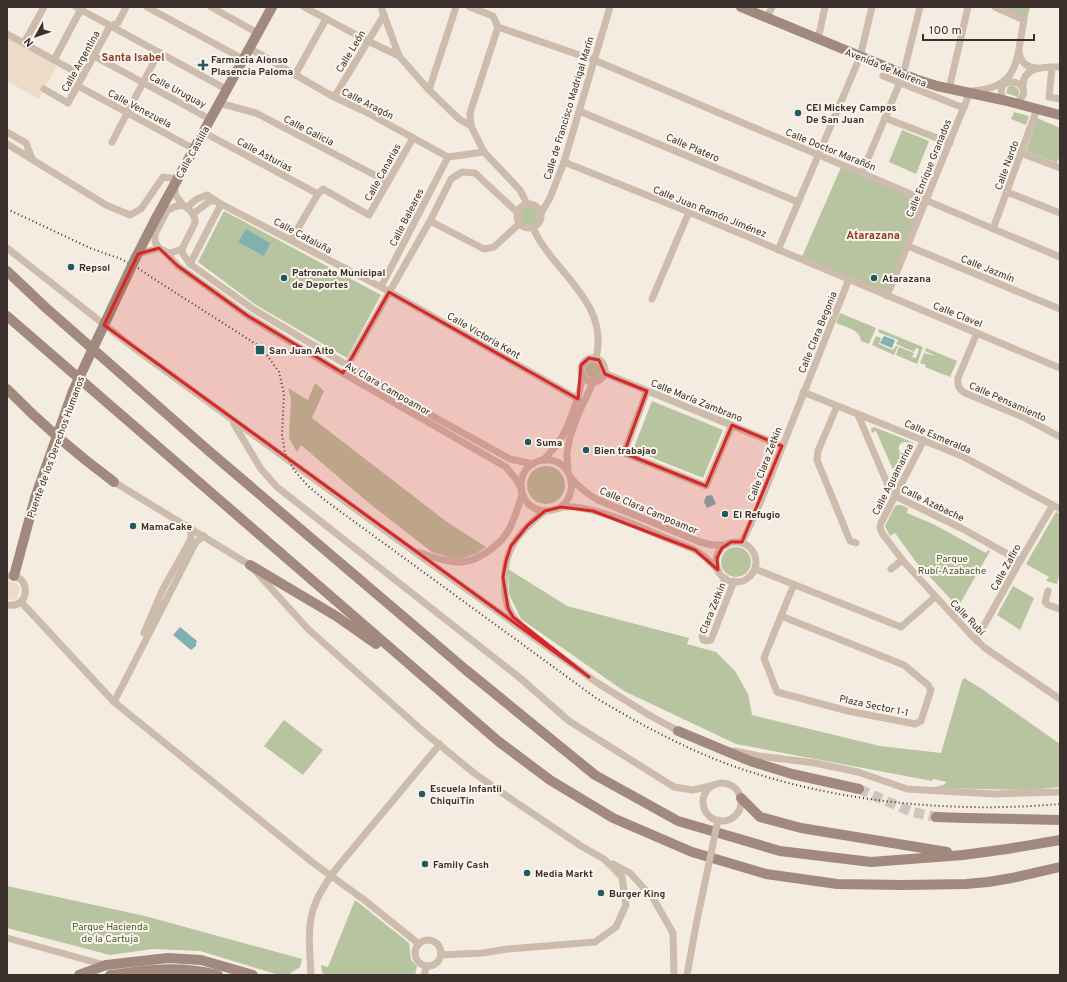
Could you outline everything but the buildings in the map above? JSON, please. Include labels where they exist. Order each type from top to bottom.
[{"type":"main road","name":"Calle Castilla","points":[[137,256],[156,228],[175,182],[272,7]]},
{"type":"main road","name":"Avenida de Mairena","points":[[741,7],[860,57],[902,79],[1003,100],[1060,115]]},
{"type":"main road","name":"Puente de los Derechos Humanos","points":[[11,576],[35,498],[73,391],[137,256]]},
{"type":"main road","points":[[7,271],[45,307],[222,462],[466,670],[595,775],[678,821],[780,851],[871,862],[963,855],[1060,840]]},
{"type":"main road","points":[[7,316],[498,741],[550,780],[613,818],[692,852],[766,874],[837,884],[904,886],[966,884],[1060,873]]},
{"type":"main road","points":[[7,389],[67,446],[114,482]]},
{"type":"main road","points":[[250,565],[336,616],[421,675]]},
{"type":"main road","points":[[678,731],[750,761],[792,774],[859,789]]},
{"type":"main road","points":[[741,798],[760,817],[801,828],[963,855]]},
{"type":"main road","points":[[936,817],[1060,820]]},
{"type":"main road","points":[[1012,878],[1060,867]]},
{"type":"main road","points":[[79,975],[169,967],[201,960],[235,972],[253,975]]},
{"type":"main road","points":[[169,967],[202,971],[218,975]]},
{"type":"street","points":[[24,44],[44,7]]},
{"type":"street","name":"Calle Argentina","points":[[44,89],[68,103],[110,26],[118,23],[126,7]]},
{"type":"street","points":[[147,7],[243,59]]},
{"type":"street","points":[[211,7],[258,33]]},
{"type":"street","points":[[304,7],[399,56]]},
{"type":"street","points":[[380,7],[399,56],[429,90],[459,119],[471,126]]},
{"type":"street","points":[[429,90],[456,7]]},
{"type":"street","points":[[470,7],[493,16],[498,27],[470,113],[471,126],[484,152],[520,190],[528,204]]},
{"type":"street","name":"Calle de Francisco Madrigal Marín","points":[[541,213],[550,198],[564,162],[610,7]]},
{"type":"street","points":[[767,18],[772,7]]},
{"type":"street","points":[[818,39],[825,7]]},
{"type":"street","points":[[778,250],[860,57],[872,7]]},
{"type":"street","points":[[862,173],[902,79],[920,7]]},
{"type":"street","points":[[949,89],[968,7]]},
{"type":"street","points":[[995,7],[1024,20],[1014,66],[1001,92],[1003,100]]},
{"type":"street","points":[[54,60],[78,8],[226,89]]},
{"type":"street","name":"Calle León","points":[[332,96],[336,94],[384,15]]},
{"type":"street","points":[[295,75],[326,19]]},
{"type":"street","name":"Calle Doctor Marañón","points":[[498,27],[594,60],[1060,257]]},
{"type":"street","points":[[7,34],[83,76]]},
{"type":"street","points":[[1019,47],[1020,58],[1027,67]]},
{"type":"street","name":"Calle Aragón","points":[[249,48],[332,96],[366,112],[448,157]]},
{"type":"street","points":[[112,142],[159,52]]},
{"type":"street","name":"Calle Uruguay","points":[[94,56],[210,119]]},
{"type":"street","points":[[1016,104],[1022,97],[1023,79],[1027,67]]},
{"type":"street","points":[[965,92],[987,89],[1001,84],[1016,71],[1027,67],[1056,67],[1050,97],[1060,99]]},
{"type":"street","points":[[1023,79],[1030,71],[1043,68]]},
{"type":"street","points":[[883,76],[902,79],[964,108]]},
{"type":"street","points":[[1003,86],[1007,82],[1012,81],[1020,84],[1023,89]]},
{"type":"street","name":"Calle Venezuela","points":[[78,86],[194,149]]},
{"type":"street","name":"Calle Enrique Granados","points":[[887,296],[964,108],[965,92]]},
{"type":"street","name":"Calle Galicia","points":[[219,103],[256,113],[388,182]]},
{"type":"street","name":"Calle Nardo","points":[[993,229],[1037,109]]},
{"type":"street","name":"Calle Platero","points":[[579,111],[798,202]]},
{"type":"street","points":[[885,118],[950,144]]},
{"type":"street","points":[[7,132],[26,143],[32,159]]},
{"type":"street","name":"Calle Asturias","points":[[203,132],[369,215]]},
{"type":"street","name":"Calle Canarias","points":[[369,215],[413,138]]},
{"type":"street","points":[[7,144],[106,205],[130,215],[141,209],[163,177],[175,182],[176,196],[193,214],[194,223],[182,249],[170,253],[161,249],[155,242],[156,228]]},
{"type":"street","points":[[448,157],[484,152]]},
{"type":"street","points":[[1021,153],[1060,168]]},
{"type":"street","name":"Calle Baleares","points":[[381,287],[448,157]]},
{"type":"street","name":"Calle Juan Ramón Jiménez","points":[[564,162],[689,212],[849,279]]},
{"type":"street","points":[[347,366],[430,221],[451,180],[462,172],[475,173],[517,212]]},
{"type":"street","points":[[291,240],[320,191]]},
{"type":"street","points":[[1007,192],[1060,212]]},
{"type":"street","name":"Calle Cataluña","points":[[185,206],[202,196],[207,195],[381,287]]},
{"type":"street","points":[[190,264],[219,202],[210,201],[193,214]]},
{"type":"street","points":[[528,204],[537,207],[541,213],[537,226],[533,228],[526,228],[519,224],[516,218],[517,212],[521,206],[528,204]]},
{"type":"street","points":[[137,256],[167,211],[174,207],[185,206]]},
{"type":"street","points":[[652,299],[689,212]]},
{"type":"street","points":[[430,221],[484,249],[494,247],[519,224]]},
{"type":"street","points":[[533,228],[539,240],[580,292],[591,310],[599,342],[596,358]]},
{"type":"street","name":"Calle Jazmín","points":[[908,246],[1060,309]]},
{"type":"street","points":[[7,248],[134,348],[412,550],[589,677],[649,715],[678,731],[728,750],[858,772],[907,789],[994,794],[1060,792]]},
{"type":"street","points":[[137,256],[161,249]]},
{"type":"street","name":"Av. Clara Campoamor","points":[[161,249],[178,266],[248,316],[332,367],[506,467],[515,478],[521,491]]},
{"type":"street","name":"Av. Clara Campoamor","points":[[182,249],[183,254],[190,264],[253,309],[436,418],[510,459],[532,464]]},
{"type":"street","name":"Calle Clavel","points":[[849,279],[1060,368]]},
{"type":"street","name":"Calle Clara Begonia","points":[[803,392],[849,279]]},
{"type":"street","name":"Calle Victoria Kent","points":[[381,287],[578,400]]},
{"type":"street","name":"Calle Pensamiento","points":[[977,333],[958,378],[960,390],[965,394],[1023,417],[1060,437]]},
{"type":"street","points":[[544,460],[563,435],[578,400],[582,385],[581,369],[583,362],[589,358],[596,358],[603,364],[604,373],[600,379],[594,381],[587,380],[582,376]]},
{"type":"street","name":"Calle María Zambrano","points":[[604,373],[782,446]]},
{"type":"street","points":[[521,491],[525,501],[537,510],[556,510],[568,499],[572,488],[567,454],[570,439],[584,402],[594,381]]},
{"type":"street","points":[[647,391],[624,452],[706,486],[732,425]]},
{"type":"street","name":"Calle Esmeralda","points":[[803,392],[924,440],[975,463],[1057,507]]},
{"type":"street","name":"Calle Clara Zetkin","points":[[742,542],[756,513],[803,392]]},
{"type":"street","points":[[837,406],[818,451],[817,460],[850,541],[856,543]]},
{"type":"street","name":"Calle Azabache","points":[[858,415],[890,490],[894,496],[961,528],[1020,561]]},
{"type":"street","points":[[232,420],[261,469],[277,487],[520,678],[569,720],[674,788],[693,790],[720,782],[736,788],[741,798],[740,810],[736,816],[724,821],[718,820],[712,818],[704,809],[704,797],[710,786]]},
{"type":"street","name":"Calle Aguamarina","points":[[880,528],[894,496],[924,440]]},
{"type":"street","points":[[412,550],[458,563],[475,559],[496,546],[505,537],[516,517],[522,476],[532,464],[544,460],[551,460],[564,466],[569,474]]},
{"type":"street","name":"Calle Clara Campoamor","points":[[569,474],[578,486],[598,500],[700,542],[712,545],[726,544]]},
{"type":"street","points":[[114,482],[250,565],[308,629],[474,773],[581,846],[630,873],[652,898],[673,933],[674,975]]},
{"type":"street","name":"Calle Clara Campoamor","points":[[561,507],[580,508],[630,523],[695,550],[718,570]]},
{"type":"street","name":"Calle Zafiro","points":[[976,640],[1020,561],[1057,507]]},
{"type":"street","points":[[545,511],[528,525],[511,546],[503,577],[508,608],[513,617],[589,677]]},
{"type":"street","points":[[139,652],[144,633],[163,590],[191,538],[191,532],[187,526]]},
{"type":"street","name":"Calle Rubí","points":[[880,528],[902,560],[976,640],[1060,700]]},
{"type":"street","points":[[114,702],[196,542],[204,536]]},
{"type":"street","points":[[731,542],[742,542],[753,550],[757,562],[752,575],[747,579],[734,582],[725,578],[718,570],[718,553],[726,544],[731,542]]},
{"type":"street","points":[[891,569],[902,560]]},
{"type":"street","points":[[755,569],[901,627],[935,597]]},
{"type":"street","points":[[7,605],[14,605],[20,602],[25,594],[25,585],[22,581],[11,576]]},
{"type":"street","name":"Clara Zetkin","points":[[725,578],[702,636],[703,640],[711,640],[734,582]]},
{"type":"street","name":"Plaza Sector 1-1","points":[[781,616],[904,665],[928,685],[931,690],[921,721],[915,724],[848,711],[777,692],[764,658],[781,616],[794,584]]},
{"type":"street","points":[[1048,591],[1045,602],[1048,605],[1060,609]]},
{"type":"street","points":[[20,602],[114,702],[331,876],[419,944]]},
{"type":"street","points":[[311,975],[310,938],[313,910],[318,895],[331,876],[440,744]]},
{"type":"street","points":[[687,975],[718,820]]},
{"type":"street","points":[[441,955],[483,953],[507,949],[595,942],[616,927],[626,905],[622,876],[604,859]]},
{"type":"street","points":[[7,938],[108,972]]},
{"type":"street","points":[[427,940],[436,943],[441,950],[441,955],[437,963],[427,966],[419,962],[416,952],[419,944],[427,940]]},
{"type":"street","points":[[424,975],[427,966]]},
{"type":"highlighted area","points":[[159,248],[178,266],[248,316],[343,373],[389,292],[578,399],[581,365],[589,358],[599,360],[605,374],[647,391],[624,453],[706,486],[732,425],[782,446],[742,542],[731,542],[722,548],[717,558],[718,570],[695,550],[593,511],[561,507],[545,511],[528,525],[511,546],[506,561],[503,577],[508,608],[513,617],[589,677],[104,325],[138,254]]},
{"type":"green space","points":[[1001,7],[1030,7],[1027,19]]},
{"type":"green space","points":[[1012,85],[1018,89],[1018,97],[1006,93],[1008,87]]},
{"type":"green space","points":[[1014,112],[1029,116],[1026,125],[1011,119]]},
{"type":"green space","points":[[1037,118],[1060,128],[1060,155],[1057,163],[1026,151]]},
{"type":"green space","points":[[902,130],[929,141],[916,174],[889,162]]},
{"type":"green space","points":[[842,165],[926,200],[887,296],[801,259]]},
{"type":"green space","points":[[529,207],[535,210],[538,216],[535,222],[529,225],[523,222],[520,216],[523,210]]},
{"type":"green space","name":"Patronato Municipal de Deportes","points":[[224,211],[381,295],[347,358],[256,305],[198,262]]},
{"type":"green space","points":[[840,313],[876,328],[869,344],[861,341],[860,337],[855,331],[836,323]]},
{"type":"green space","points":[[879,329],[923,347],[917,364],[896,355],[899,347],[914,353],[912,357],[916,358],[919,349],[916,348],[914,352],[896,344],[898,340],[878,332]]},
{"type":"green space","points":[[876,336],[881,338],[879,344],[893,350],[896,346],[898,346],[894,355],[872,345]]},
{"type":"green space","points":[[926,348],[957,361],[950,377],[925,367],[926,365],[920,363],[924,353],[936,356],[925,351]]},
{"type":"green space","points":[[590,362],[596,362],[601,367],[599,376],[596,378],[590,378],[585,373],[585,367]]},
{"type":"green space","points":[[315,383],[324,391],[312,418],[447,522],[486,547],[475,554],[458,560],[432,552],[370,504],[301,445],[297,452],[289,438],[291,398],[288,388],[308,400]]},
{"type":"green space","points":[[652,401],[723,430],[703,478],[633,450]]},
{"type":"green space","points":[[874,427],[914,444],[913,449],[906,442],[899,445],[899,450],[901,453],[910,454],[897,479],[894,479],[891,476],[895,474],[876,431],[872,433],[871,429]]},
{"type":"green space","points":[[542,466],[550,466],[560,471],[564,478],[564,492],[560,499],[550,504],[542,504],[532,499],[530,496],[527,489],[527,481],[532,471],[535,469]]},
{"type":"green space","name":"Parque Rubí-Azabache","points":[[897,505],[908,508],[907,513],[933,524],[986,553],[988,550],[990,551],[958,607],[916,562],[895,533],[890,536],[885,526]]},
{"type":"green space","points":[[1056,512],[1060,514],[1060,570],[1057,584],[1046,581],[1049,577],[1026,564]]},
{"type":"green space","points":[[736,547],[742,548],[750,556],[750,568],[742,576],[736,577],[730,576],[722,568],[721,562],[722,556],[730,548]]},
{"type":"green space","points":[[508,569],[567,606],[689,638],[687,644],[716,652],[735,671],[748,694],[752,715],[880,746],[941,753],[964,678],[1060,744],[1060,787],[1029,790],[935,788],[947,782],[933,779],[932,781],[736,744],[624,691],[521,619],[509,594]]},
{"type":"green space","points":[[1013,586],[1034,598],[1020,630],[997,615]]},
{"type":"green space","points":[[284,720],[323,750],[303,775],[264,746]]},
{"type":"green space","name":"Parque Hacienda de la Cartuja","points":[[7,886],[145,916],[302,959],[300,967],[288,975],[279,975],[200,951],[153,949],[110,955],[7,928]]},
{"type":"green space","points":[[355,900],[409,943],[411,960],[417,966],[415,975],[325,975],[322,972],[321,965],[328,967]]},
{"type":"shaded area","points":[[7,37],[57,65],[39,99],[7,81]]},
{"type":"shaded area","points":[[10,581],[16,583],[20,588],[20,591],[16,599],[10,600],[7,599],[7,582]]},
{"type":"water","points":[[246,229],[270,243],[264,256],[238,242]]},
{"type":"water","points":[[884,336],[895,340],[892,348],[880,343]]},
{"type":"water","points":[[712,495],[716,504],[707,508],[704,502],[706,496]]},
{"type":"water","points":[[180,627],[197,641],[196,646],[191,650],[173,635]]},
{"type":"tunnel","points":[[859,789],[912,812],[936,817]]},
{"type":"railway","points":[[7,209],[90,248],[121,259],[138,268],[262,348],[279,372],[284,394],[282,435],[285,453],[294,470],[308,486],[326,501],[596,698],[624,714],[667,737],[712,758],[753,773],[795,785],[883,801],[928,805],[1017,807],[1060,804]]},
{"type":"place","name":"Farmacia Alonso Plasencia Paloma","points":[[203,65]]},
{"type":"place","name":"CEI Mickey Campos De San Juan","points":[[798,113]]},
{"type":"place","name":"Repsol","points":[[71,267]]},
{"type":"place","name":"Patronato Municipal de Deportes","points":[[284,278]]},
{"type":"place","name":"Atarazana","points":[[874,278]]},
{"type":"place","name":"San Juan Alto","points":[[260,350]]},
{"type":"place","name":"Suma","points":[[528,442]]},
{"type":"place","name":"Bien trabajao","points":[[586,450]]},
{"type":"place","name":"El Refugio","points":[[725,514]]},
{"type":"place","name":"MamaCake","points":[[133,526]]},
{"type":"place","name":"Escuela Infantil ChiquiTin","points":[[422,794]]},
{"type":"place","name":"Family Cash","points":[[425,864]]},
{"type":"place","name":"Media Markt","points":[[527,873]]},
{"type":"place","name":"Burger King","points":[[601,893]]},
{"type":"district","name":"Santa Isabel","points":[[133,57]]},
{"type":"district","name":"Atarazana","points":[[873,235]]}]
